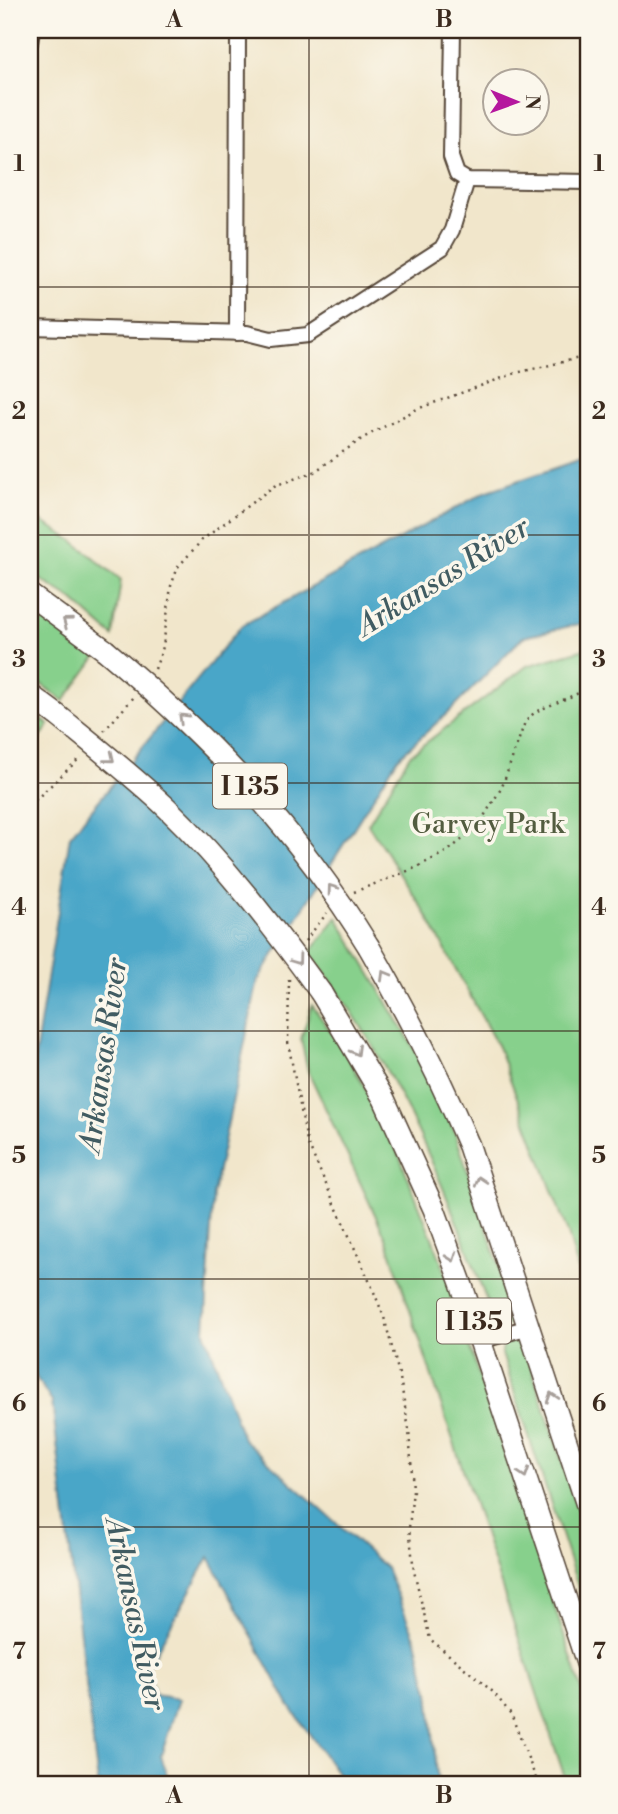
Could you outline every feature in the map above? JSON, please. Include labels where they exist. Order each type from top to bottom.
[{"type":"highway","name":"I 135","points":[[30,595],[105,650],[160,696],[259,796],[338,897],[369,947],[400,1000],[445,1089],[469,1146],[588,1508]]},
{"type":"highway","name":"I 135","points":[[30,695],[114,761],[167,808],[218,861],[267,918],[321,993],[384,1099],[434,1209],[588,1666]]},
{"type":"lane","points":[[30,43],[32,30]]},
{"type":"lane","points":[[237,333],[238,30]]},
{"type":"lane","points":[[453,30],[451,156],[457,174],[467,180],[588,182]]},
{"type":"lane","points":[[30,327],[237,333],[271,339],[308,335],[442,248],[452,230],[467,180]]},
{"type":"lane","points":[[480,1340],[529,1327]]},
{"type":"path","points":[[155,670],[163,647],[171,586],[178,567],[202,540],[274,486],[314,472],[363,439],[417,409],[516,373],[588,356]]},
{"type":"path","points":[[350,894],[413,869],[448,851],[470,833],[483,818],[502,787],[525,722],[535,712],[588,689]]},
{"type":"path","points":[[104,731],[139,691]]},
{"type":"path","points":[[30,805],[86,751]]},
{"type":"path","points":[[302,945],[333,906]]},
{"type":"path","points":[[290,970],[288,1042],[307,1142],[376,1297],[400,1378],[413,1490],[409,1528],[414,1571],[430,1639],[493,1692],[511,1714],[538,1784]]},
{"type":"green space","points":[[30,514],[72,540],[121,580],[113,636],[70,598],[30,573]]},
{"type":"green space","points":[[30,608],[97,656],[64,701],[30,676]]},
{"type":"green space","name":"Garvey Park","points":[[588,648],[588,1305],[568,1233],[498,1047],[426,914],[368,824],[410,755],[527,666]]},
{"type":"green space","points":[[30,710],[49,725],[30,753]]},
{"type":"green space","points":[[337,917],[424,1065],[454,1130],[514,1311],[514,1320],[510,1325],[503,1326],[494,1322],[458,1225],[417,1130],[369,1039],[310,953]]},
{"type":"green space","points":[[312,1005],[345,1052],[376,1108],[399,1155],[442,1263],[588,1709],[588,1784],[567,1784],[386,1238],[308,1071],[301,1039]]},
{"type":"green space","points":[[509,1340],[520,1341],[526,1352],[588,1541],[588,1617],[502,1354],[502,1345]]},
{"type":"water","name":"Arkansas River","points":[[588,457],[588,622],[523,637],[452,709],[398,758],[258,980],[213,1194],[205,1332],[243,1439],[386,1568],[416,1640],[429,1692],[438,1784],[345,1784],[289,1705],[209,1557],[147,1668],[155,1695],[179,1699],[161,1756],[170,1784],[98,1784],[52,1402],[30,1368],[30,1087],[70,836],[241,626],[485,492]]}]
